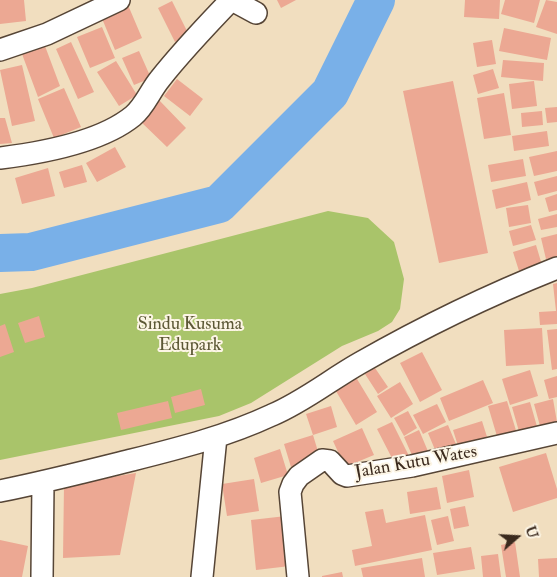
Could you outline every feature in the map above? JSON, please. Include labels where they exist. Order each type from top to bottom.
[{"type":"street","points":[[0,50],[47,34],[119,0]]},
{"type":"street","points":[[0,158],[96,137],[142,108],[155,84],[185,48],[232,0],[256,13]]},
{"type":"street","points":[[0,491],[42,483],[216,437],[274,415],[344,372],[418,332],[515,284],[557,268]]},
{"type":"street","name":"Jalan Kutu Wates","points":[[298,577],[290,492],[299,476],[316,463],[325,460],[330,461],[342,474],[347,476],[412,466],[557,433]]},
{"type":"street","points":[[202,577],[216,437]]},
{"type":"street","points":[[42,483],[42,577]]},
{"type":"green space","name":"Sindu Kusuma Edupark","points":[[328,211],[368,218],[394,242],[404,279],[400,309],[392,322],[378,331],[342,346],[251,403],[219,416],[0,460],[0,294],[32,288]]},
{"type":"building","points":[[0,0],[24,0],[26,21],[0,24]]},
{"type":"building","points":[[277,0],[296,0],[281,8]]},
{"type":"building","points":[[465,0],[500,0],[499,19],[464,17]]},
{"type":"building","points":[[505,0],[540,0],[534,23],[501,14]]},
{"type":"building","points":[[546,0],[557,2],[557,34],[536,27]]},
{"type":"building","points":[[172,1],[189,35],[175,42],[158,8]]},
{"type":"building","points":[[128,5],[142,38],[115,50],[101,16]]},
{"type":"building","points":[[102,27],[115,58],[90,68],[77,37]]},
{"type":"building","points":[[504,28],[551,38],[547,60],[499,51]]},
{"type":"building","points":[[492,40],[496,64],[477,67],[473,43]]},
{"type":"building","points":[[71,42],[94,92],[78,99],[56,49]]},
{"type":"building","points":[[45,46],[60,86],[38,97],[22,54]]},
{"type":"building","points":[[139,51],[151,78],[134,85],[122,58]]},
{"type":"building","points":[[503,60],[544,63],[543,81],[501,77]]},
{"type":"building","points":[[116,61],[137,95],[119,106],[97,72]]},
{"type":"building","points":[[22,65],[35,121],[12,126],[0,70]]},
{"type":"building","points":[[493,69],[499,88],[478,94],[473,75]]},
{"type":"building","points":[[177,79],[203,99],[190,116],[164,96]]},
{"type":"building","points":[[453,81],[488,253],[439,263],[403,91]]},
{"type":"building","points":[[534,81],[537,106],[512,109],[509,84]]},
{"type":"building","points":[[64,88],[81,127],[54,138],[38,99]]},
{"type":"building","points":[[504,93],[511,135],[484,139],[477,98]]},
{"type":"building","points":[[159,100],[186,128],[167,147],[139,120]]},
{"type":"building","points":[[557,107],[557,122],[547,123],[545,108]]},
{"type":"building","points":[[542,111],[543,125],[522,127],[521,113]]},
{"type":"building","points":[[0,118],[5,118],[12,143],[0,144]]},
{"type":"building","points":[[547,131],[549,146],[514,151],[512,136]]},
{"type":"building","points":[[115,147],[126,167],[97,182],[86,163]]},
{"type":"building","points":[[557,151],[557,171],[534,176],[529,157]]},
{"type":"building","points":[[523,159],[526,176],[491,182],[488,165]]},
{"type":"building","points":[[82,165],[87,182],[64,188],[59,172]]},
{"type":"building","points":[[48,168],[55,196],[22,204],[15,178]]},
{"type":"building","points":[[557,176],[557,191],[538,196],[534,182]]},
{"type":"building","points":[[527,182],[531,200],[496,209],[492,190]]},
{"type":"building","points":[[557,194],[557,210],[549,212],[545,198]]},
{"type":"building","points":[[528,205],[531,223],[509,227],[506,208]]},
{"type":"building","points":[[557,214],[557,227],[541,230],[538,219]]},
{"type":"building","points":[[531,225],[536,240],[513,246],[509,231]]},
{"type":"building","points":[[557,234],[557,257],[546,259],[541,238]]},
{"type":"building","points":[[536,245],[542,265],[519,271],[513,252]]},
{"type":"building","points":[[557,283],[557,324],[540,325],[539,312],[556,311],[553,284]]},
{"type":"building","points":[[39,316],[45,337],[25,343],[18,323]]},
{"type":"building","points":[[5,324],[14,352],[0,357],[0,326]]},
{"type":"building","points":[[542,328],[544,364],[506,366],[504,330]]},
{"type":"building","points":[[557,329],[557,369],[552,370],[547,330]]},
{"type":"building","points":[[422,352],[442,390],[420,402],[400,363]]},
{"type":"building","points":[[375,368],[388,387],[378,394],[365,374]]},
{"type":"building","points":[[530,370],[538,396],[510,405],[502,379]]},
{"type":"building","points":[[354,374],[377,412],[356,425],[333,386]]},
{"type":"building","points":[[557,376],[557,397],[549,399],[544,380]]},
{"type":"building","points":[[483,380],[493,403],[449,421],[440,398]]},
{"type":"building","points":[[400,382],[413,404],[391,418],[377,396]]},
{"type":"building","points":[[201,389],[205,405],[175,413],[171,397]]},
{"type":"building","points":[[553,399],[557,422],[540,426],[534,404]]},
{"type":"building","points":[[168,401],[172,418],[121,430],[117,413]]},
{"type":"building","points":[[507,401],[518,437],[499,443],[488,406]]},
{"type":"building","points":[[530,402],[538,430],[520,435],[512,407]]},
{"type":"building","points":[[437,404],[446,422],[423,434],[413,415]]},
{"type":"building","points":[[331,406],[337,427],[313,435],[306,414]]},
{"type":"building","points":[[408,411],[417,428],[404,436],[394,418]]},
{"type":"building","points":[[482,421],[488,440],[459,449],[453,430]]},
{"type":"building","points":[[392,422],[410,458],[396,466],[377,429]]},
{"type":"building","points":[[448,425],[458,449],[438,457],[428,433]]},
{"type":"building","points":[[362,428],[374,455],[345,467],[333,441]]},
{"type":"building","points":[[419,430],[430,456],[415,462],[404,437]]},
{"type":"building","points":[[313,435],[320,458],[291,467],[284,444]]},
{"type":"building","points":[[280,449],[288,475],[261,483],[254,458]]},
{"type":"building","points":[[546,453],[557,489],[557,498],[513,512],[499,467]]},
{"type":"building","points":[[469,470],[474,497],[447,503],[442,476]]},
{"type":"building","points":[[136,473],[120,555],[63,558],[64,485]]},
{"type":"building","points":[[254,479],[259,511],[227,516],[222,484]]},
{"type":"building","points":[[437,487],[441,509],[410,514],[407,492]]},
{"type":"building","points":[[465,506],[469,526],[454,529],[450,509]]},
{"type":"building","points":[[383,509],[386,523],[425,515],[432,550],[355,566],[352,550],[372,546],[365,512]]},
{"type":"building","points":[[286,516],[290,566],[256,570],[251,520]]},
{"type":"building","points":[[448,516],[454,541],[437,545],[431,520]]},
{"type":"building","points":[[0,540],[28,546],[22,577],[0,577]]},
{"type":"building","points":[[515,542],[520,577],[506,577],[501,545]]},
{"type":"building","points":[[471,547],[475,569],[437,575],[433,553]]},
{"type":"building","points":[[498,554],[501,577],[483,577],[481,556]]},
{"type":"building","points":[[422,558],[425,577],[363,577],[361,568]]},
{"type":"building","points":[[557,558],[557,577],[539,577],[538,559]]},
{"type":"building","points":[[342,572],[343,577],[322,577],[322,576]]},
{"type":"waterway","points":[[0,253],[31,252],[219,204],[330,93],[376,0]]}]
